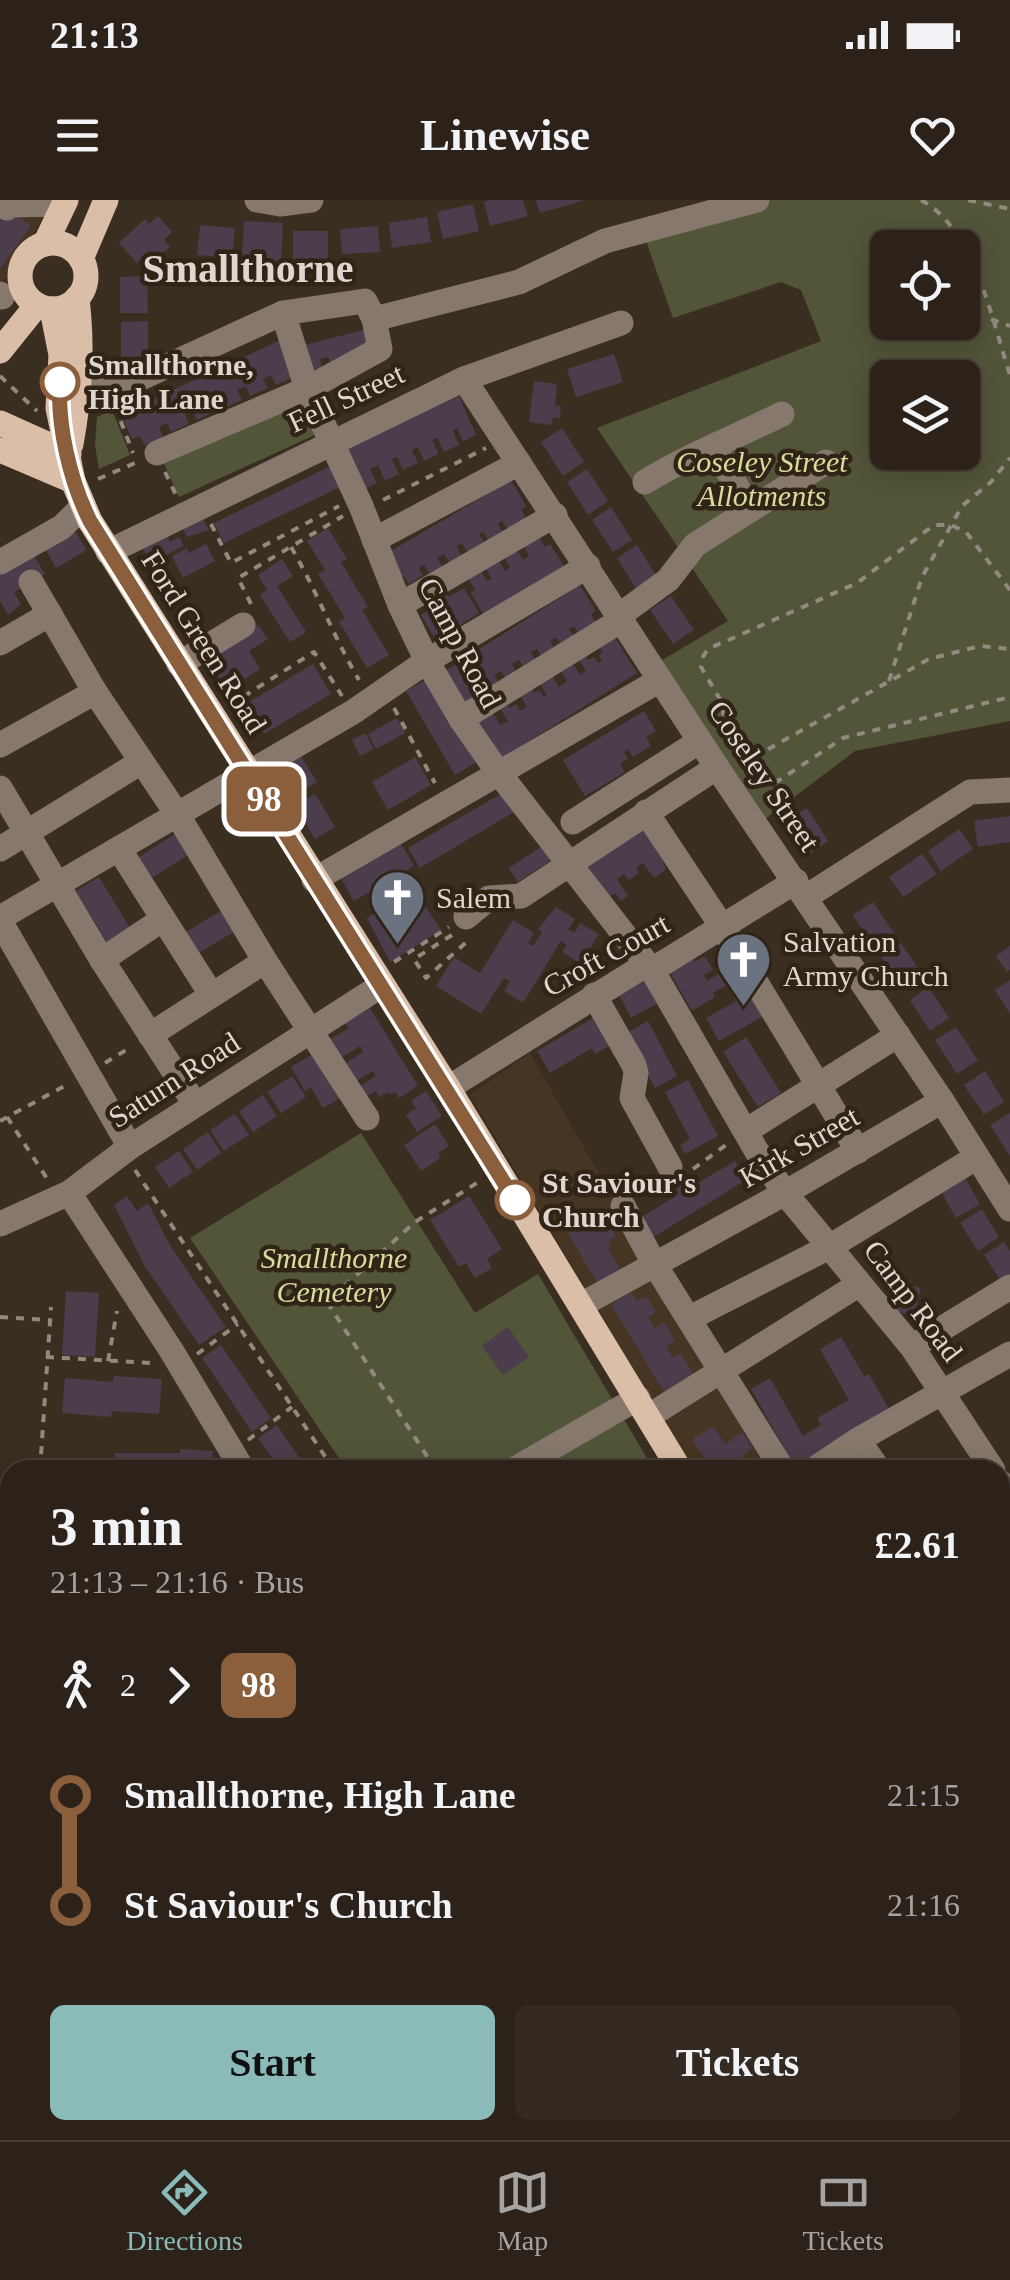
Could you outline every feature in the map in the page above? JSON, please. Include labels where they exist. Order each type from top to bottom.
[{"type":"main road","points":[[81,259],[106,200]]},
{"type":"main road","points":[[45,244],[70,247],[81,259],[86,279],[77,298],[68,305],[45,307],[29,298],[6,293],[28,254],[45,244],[65,202]]},
{"type":"main road","points":[[69,454],[80,393],[82,344],[77,298]]},
{"type":"main road","points":[[0,351],[45,307]]},
{"type":"main road","points":[[45,307],[61,355],[58,408],[69,454]]},
{"type":"main road","points":[[0,422],[69,454]]},
{"type":"main road","points":[[0,450],[77,492]]},
{"type":"main road","name":"Ford Green Road","points":[[69,454],[77,492],[108,552],[448,1088],[674,1460]]},
{"type":"street","points":[[257,200],[280,204],[311,200]]},
{"type":"street","points":[[80,393],[141,378],[283,313],[369,310],[520,282],[604,240],[757,200]]},
{"type":"street","points":[[9,205],[65,202]]},
{"type":"street","points":[[147,458],[307,389],[380,348],[369,310]]},
{"type":"street","name":"Camp Road","points":[[283,313],[307,389],[400,604],[461,719],[650,967],[785,1193],[912,1347],[985,1460]]},
{"type":"street","name":"Fell Street","points":[[108,552],[464,379],[621,323]]},
{"type":"street","name":"Coseley Street","points":[[464,379],[1010,1209]]},
{"type":"street","points":[[645,482],[683,458],[714,448],[782,414]]},
{"type":"street","points":[[714,448],[750,510]]},
{"type":"street","points":[[461,719],[622,617],[668,580],[695,545],[826,462]]},
{"type":"street","points":[[374,540],[519,463]]},
{"type":"street","points":[[77,492],[62,527],[16,564],[367,1118]]},
{"type":"street","points":[[400,604],[555,515]]},
{"type":"street","points":[[127,1149],[0,920],[370,701],[427,661],[588,566]]},
{"type":"street","points":[[0,643],[50,614]]},
{"type":"street","points":[[180,664],[238,624]]},
{"type":"street","points":[[314,880],[660,680]]},
{"type":"street","points":[[0,744],[95,692]]},
{"type":"street","points":[[573,822],[700,741]]},
{"type":"street","points":[[0,849],[141,762]]},
{"type":"street","points":[[466,917],[484,889],[521,896],[646,812],[720,771]]},
{"type":"street","points":[[0,788],[102,960],[195,1104]]},
{"type":"street","name":"Croft Court","points":[[448,1088],[594,996],[650,967],[686,934],[723,928],[801,889],[970,792],[1010,790]]},
{"type":"street","points":[[646,812],[723,928],[858,1151]]},
{"type":"street","points":[[119,849],[211,994]]},
{"type":"street","points":[[102,960],[163,919]]},
{"type":"street","points":[[150,1034],[265,962]]},
{"type":"street","name":"Saturn Road","points":[[0,1224],[64,1195],[379,979]]},
{"type":"street","points":[[594,996],[634,1065],[632,1098],[682,1168]]},
{"type":"street","points":[[746,1131],[898,1034]]},
{"type":"street","name":"Kirk Street","points":[[581,1305],[942,1101]]},
{"type":"street","points":[[690,1318],[831,1246],[977,1157]]},
{"type":"street","points":[[64,1195],[123,1276],[237,1460]]},
{"type":"street","points":[[623,1206],[655,1265],[777,1460]]},
{"type":"street","points":[[534,1460],[723,1370],[858,1286]]},
{"type":"street","points":[[912,1347],[1010,1287]]},
{"type":"street","points":[[832,1460],[858,1440],[1010,1354]]},
{"type":"street","points":[[858,1440],[872,1460]]},
{"type":"path","points":[[922,200],[950,226],[969,253],[1010,374]]},
{"type":"path","points":[[968,200],[1010,210]]},
{"type":"path","points":[[991,319],[1010,326]]},
{"type":"path","points":[[108,386],[147,458],[192,509],[231,563],[504,439]]},
{"type":"path","points":[[77,492],[147,458]]},
{"type":"path","points":[[889,681],[922,577],[962,506],[991,482],[1010,458]]},
{"type":"path","points":[[238,624],[238,578],[360,504]]},
{"type":"path","points":[[1010,590],[966,532],[951,525],[934,525],[857,583],[708,649],[701,667],[720,701],[726,730],[758,776],[778,781],[843,738],[1010,697]]},
{"type":"path","points":[[291,547],[370,701],[446,802]]},
{"type":"path","points":[[720,771],[747,761],[929,659],[980,646],[1010,649]]},
{"type":"path","points":[[214,717],[314,652],[370,701]]},
{"type":"path","points":[[379,979],[466,917]]},
{"type":"path","points":[[0,1121],[150,1034]]},
{"type":"path","points":[[7,1117],[64,1195]]},
{"type":"path","points":[[682,1168],[746,1131]]},
{"type":"path","points":[[127,1149],[327,1460]]},
{"type":"path","points":[[430,1460],[328,1302],[415,1222],[497,1171]]},
{"type":"path","points":[[108,1360],[123,1276]]},
{"type":"path","points":[[41,1460],[51,1307]]},
{"type":"path","points":[[0,1317],[50,1320]]},
{"type":"path","points":[[46,1357],[180,1365],[238,1324]]},
{"type":"path","points":[[239,1460],[292,1406]]},
{"type":"shaded area","points":[[0,200],[50,207],[0,286]]},
{"type":"shaded area","points":[[530,1053],[650,1263],[776,1460],[688,1460],[470,1095]]},
{"type":"green space","name":"Coseley Street Allotments","points":[[715,200],[1010,200],[1010,721],[855,751],[757,825],[652,666],[728,621],[597,428],[821,341],[801,290],[781,282],[673,318],[639,221]]},
{"type":"green space","points":[[299,394],[317,434],[179,497],[161,457]]},
{"type":"green space","points":[[112,410],[130,455],[99,469],[95,445],[97,417]]},
{"type":"green space","name":"Smallthorne Cemetery","points":[[361,1133],[475,1313],[538,1274],[648,1460],[340,1460],[190,1238]]},
{"type":"building","points":[[523,200],[528,216],[490,226],[484,202]]},
{"type":"building","points":[[536,200],[582,200],[582,201],[540,213]]},
{"type":"building","points":[[0,203],[31,226],[0,269]]},
{"type":"building","points":[[473,204],[479,231],[443,239],[437,212]]},
{"type":"building","points":[[158,216],[172,232],[164,240],[170,247],[156,259],[149,251],[137,263],[119,243],[145,219],[149,224]]},
{"type":"building","points":[[427,217],[431,242],[392,248],[389,223]]},
{"type":"building","points":[[244,221],[283,223],[281,262],[242,259]]},
{"type":"building","points":[[200,225],[235,228],[232,258],[197,255]]},
{"type":"building","points":[[378,226],[380,252],[342,254],[340,229]]},
{"type":"building","points":[[293,231],[328,231],[328,260],[293,260]]},
{"type":"building","points":[[147,276],[148,313],[120,313],[120,277]]},
{"type":"building","points":[[148,321],[148,357],[121,357],[121,322]]},
{"type":"building","points":[[367,329],[371,345],[330,364],[328,357],[320,359],[322,368],[310,379],[301,346]]},
{"type":"building","points":[[285,338],[294,377],[276,385],[271,375],[263,379],[268,388],[250,396],[246,386],[237,390],[242,400],[224,408],[219,398],[212,401],[216,411],[197,420],[193,411],[185,415],[189,424],[171,432],[167,423],[159,427],[163,437],[144,445],[140,436],[132,439],[121,414]]},
{"type":"building","points":[[614,354],[623,382],[576,397],[567,369]]},
{"type":"building","points":[[534,381],[557,384],[555,405],[561,406],[560,418],[553,417],[552,425],[529,422]]},
{"type":"building","points":[[459,396],[476,435],[463,441],[457,428],[453,431],[459,445],[444,452],[437,437],[432,440],[439,454],[424,461],[418,447],[412,450],[418,463],[403,470],[397,457],[392,459],[399,474],[385,481],[378,465],[370,469],[377,483],[363,490],[341,451]]},
{"type":"building","points":[[562,428],[584,462],[563,476],[541,442]]},
{"type":"building","points":[[333,465],[342,486],[224,543],[214,523]]},
{"type":"building","points":[[587,469],[608,501],[588,515],[567,482]]},
{"type":"building","points":[[511,480],[526,506],[521,509],[526,518],[508,530],[502,521],[498,524],[502,531],[492,547],[483,532],[479,534],[487,547],[467,552],[462,543],[456,546],[464,560],[452,567],[444,554],[437,558],[446,572],[433,579],[424,565],[419,568],[423,575],[409,584],[404,576],[401,578],[386,554]]},
{"type":"building","points":[[611,507],[632,540],[613,552],[592,520]]},
{"type":"building","points":[[202,517],[209,530],[187,537],[182,527]]},
{"type":"building","points":[[73,528],[87,550],[56,568],[43,545]]},
{"type":"building","points":[[328,528],[347,559],[341,562],[368,607],[362,610],[389,655],[367,668],[339,622],[345,618],[318,574],[325,570],[307,541]]},
{"type":"building","points":[[536,532],[545,547],[550,544],[564,566],[484,615],[464,572],[479,568],[487,581],[492,579],[482,562],[495,554],[505,571],[510,568],[501,552],[514,544],[523,560],[529,556],[520,541]]},
{"type":"building","points":[[167,535],[170,542],[179,537],[184,546],[150,563],[142,547]]},
{"type":"building","points":[[206,544],[215,561],[183,578],[172,556]]},
{"type":"building","points":[[637,545],[657,577],[637,590],[617,558]]},
{"type":"building","points":[[31,551],[45,574],[14,592],[21,604],[8,615],[0,601],[0,570]]},
{"type":"building","points":[[282,559],[293,576],[277,586],[306,632],[290,642],[260,595],[267,590],[258,575]]},
{"type":"building","points":[[580,585],[596,611],[591,614],[596,623],[579,634],[574,626],[569,629],[578,642],[565,650],[556,637],[550,641],[559,655],[546,663],[537,649],[531,652],[539,666],[528,674],[519,660],[512,664],[520,677],[509,684],[501,671],[494,675],[502,688],[489,696],[480,682],[473,687],[479,695],[463,705],[443,672]]},
{"type":"building","points":[[464,588],[479,613],[436,640],[421,615],[440,602],[437,597],[445,592],[448,597]]},
{"type":"building","points":[[671,596],[694,630],[673,644],[650,610]]},
{"type":"building","points":[[258,625],[268,639],[249,651],[260,669],[226,691],[208,662],[211,654]]},
{"type":"building","points":[[612,633],[637,673],[499,760],[476,724],[493,713],[500,725],[508,721],[496,702],[503,698],[510,708],[516,704],[520,711],[527,707],[517,690],[528,683],[535,693],[539,690],[544,697],[547,695],[537,680],[550,672],[559,687],[567,681],[558,667],[570,659],[580,675],[586,671],[576,656],[583,652],[588,660],[594,657],[598,663],[602,661],[599,655],[603,652],[597,643]]},
{"type":"building","points":[[313,664],[331,694],[264,734],[246,704]]},
{"type":"building","points":[[429,678],[477,762],[455,775],[406,691]]},
{"type":"building","points":[[644,711],[656,731],[646,737],[651,746],[633,757],[628,749],[624,752],[628,759],[620,764],[625,772],[585,796],[563,760]]},
{"type":"building","points":[[397,718],[405,733],[376,749],[368,734]]},
{"type":"building","points":[[365,733],[374,749],[360,756],[352,740]]},
{"type":"building","points":[[301,756],[317,782],[289,799],[274,772]]},
{"type":"building","points":[[415,757],[431,785],[388,810],[372,782]]},
{"type":"building","points":[[504,792],[516,811],[420,868],[408,848]]},
{"type":"building","points":[[315,794],[335,827],[315,839],[295,806]]},
{"type":"building","points":[[807,808],[828,841],[809,854],[787,821]]},
{"type":"building","points":[[1010,816],[1010,842],[978,847],[974,821]]},
{"type":"building","points":[[648,826],[666,869],[654,878],[643,863],[636,868],[639,873],[629,880],[624,874],[617,879],[628,896],[621,901],[615,893],[608,898],[582,871]]},
{"type":"building","points":[[959,829],[973,849],[941,871],[928,851]]},
{"type":"building","points":[[175,834],[188,855],[147,881],[134,860]]},
{"type":"building","points":[[399,840],[414,866],[354,901],[339,875]]},
{"type":"building","points":[[544,845],[553,859],[518,882],[509,868]]},
{"type":"building","points":[[922,854],[937,874],[903,897],[889,877]]},
{"type":"building","points":[[99,877],[133,933],[110,947],[76,891]]},
{"type":"building","points":[[873,902],[894,933],[874,947],[853,915]]},
{"type":"building","name":"Salem","points":[[418,904],[421,910],[426,907],[441,930],[390,962],[367,918],[388,905],[396,917]]},
{"type":"building","points":[[556,907],[575,919],[568,929],[574,933],[580,923],[599,934],[580,963],[562,952],[567,945],[561,941],[523,1003],[504,991],[510,981],[504,978],[481,1014],[436,986],[454,957],[480,973],[513,920],[534,933],[528,943],[533,946],[542,932],[538,929]]},
{"type":"building","points":[[224,909],[237,930],[195,955],[183,934]]},
{"type":"building","points":[[901,943],[923,976],[903,989],[881,957]]},
{"type":"building","points":[[1010,946],[1010,970],[1007,972],[996,956]]},
{"type":"building","points":[[705,956],[713,970],[704,975],[707,981],[723,971],[730,983],[692,1011],[669,971],[692,958],[695,962]]},
{"type":"building","points":[[644,978],[658,1003],[631,1018],[618,993]]},
{"type":"building","name":"Salvation Army Church","points":[[747,979],[767,1014],[719,1041],[706,1018],[736,1001],[729,989]]},
{"type":"building","points":[[1010,980],[1010,1014],[995,990]]},
{"type":"building","points":[[928,987],[949,1018],[930,1031],[910,1000]]},
{"type":"building","points":[[370,1008],[418,1086],[399,1098],[395,1092],[379,1097],[376,1091],[366,1097],[360,1086],[376,1076],[373,1071],[357,1081],[346,1063],[363,1052],[360,1046],[341,1058],[329,1040],[349,1028],[345,1023]]},
{"type":"building","points":[[593,1018],[609,1046],[595,1054],[592,1048],[550,1073],[537,1051]]},
{"type":"building","points":[[648,1021],[677,1076],[655,1088],[626,1033]]},
{"type":"building","points":[[956,1027],[978,1060],[957,1074],[935,1040]]},
{"type":"building","points":[[746,1037],[781,1093],[758,1107],[723,1052]]},
{"type":"building","points":[[320,1050],[342,1097],[323,1108],[311,1087],[305,1091],[291,1067]]},
{"type":"building","points":[[985,1071],[1004,1102],[984,1115],[964,1085]]},
{"type":"building","points":[[292,1076],[306,1097],[281,1113],[267,1092]]},
{"type":"building","points":[[688,1080],[718,1136],[685,1154],[680,1145],[690,1139],[665,1092]]},
{"type":"building","points":[[426,1091],[442,1116],[417,1132],[406,1115],[416,1108],[411,1101]]},
{"type":"building","points":[[263,1095],[277,1116],[253,1132],[239,1111]]},
{"type":"building","points":[[1010,1113],[1010,1156],[990,1125]]},
{"type":"building","points":[[235,1114],[249,1135],[224,1151],[210,1130]]},
{"type":"building","points":[[435,1124],[449,1146],[438,1153],[441,1158],[421,1171],[404,1145]]},
{"type":"building","points":[[208,1132],[221,1153],[197,1170],[183,1149]]},
{"type":"building","points":[[179,1151],[193,1172],[169,1188],[155,1167]]},
{"type":"building","points":[[735,1161],[746,1180],[652,1238],[640,1218],[679,1194],[675,1187],[687,1180],[691,1187]]},
{"type":"building","points":[[963,1174],[980,1204],[956,1218],[939,1188]]},
{"type":"building","points":[[127,1196],[137,1211],[148,1203],[171,1247],[226,1327],[199,1345],[144,1265],[114,1205]]},
{"type":"building","points":[[469,1196],[502,1249],[487,1259],[492,1268],[475,1278],[466,1263],[459,1267],[430,1220]]},
{"type":"building","points":[[982,1209],[999,1237],[978,1251],[960,1223]]},
{"type":"building","points":[[598,1212],[601,1218],[593,1222],[598,1229],[608,1223],[616,1236],[608,1241],[608,1248],[621,1270],[598,1284],[564,1227]]},
{"type":"building","points":[[1004,1242],[1010,1251],[1010,1278],[1002,1283],[984,1255]]},
{"type":"building","points":[[897,1282],[921,1288],[915,1316],[890,1310]]},
{"type":"building","points":[[66,1291],[99,1293],[95,1357],[62,1355]]},
{"type":"building","points":[[631,1292],[637,1301],[646,1296],[656,1312],[648,1317],[655,1328],[664,1322],[675,1340],[666,1346],[673,1358],[681,1353],[693,1374],[664,1392],[611,1304]]},
{"type":"building","points":[[508,1327],[529,1357],[503,1375],[482,1346]]},
{"type":"building","points":[[841,1337],[890,1411],[810,1460],[788,1460],[751,1389],[770,1378],[803,1436],[821,1425],[817,1418],[849,1400],[820,1349]]},
{"type":"building","points":[[221,1345],[271,1418],[252,1432],[202,1358]]},
{"type":"building","points":[[114,1376],[162,1379],[159,1414],[112,1411],[111,1417],[62,1413],[65,1378],[113,1382]]},
{"type":"building","points":[[277,1425],[301,1460],[273,1460],[258,1438]]},
{"type":"building","points":[[713,1426],[725,1444],[742,1432],[753,1448],[738,1460],[706,1460],[692,1440]]},
{"type":"building","points":[[180,1449],[213,1451],[213,1460],[53,1460],[115,1459],[115,1453],[180,1453]]},
{"type":"bus line","name":"98","points":[[60,382],[58,408],[72,480],[90,521],[515,1200]]},
{"type":"place","name":"Smallthorne, High Lane","points":[[60,382]]},
{"type":"place","name":"Salem","points":[[397,947]]},
{"type":"place","name":"Salvation Army Church","points":[[744,1008]]},
{"type":"place","name":"St Saviour's Church","points":[[515,1200]]},
{"type":"district","name":"Smallthorne","points":[[248,268]]}]
